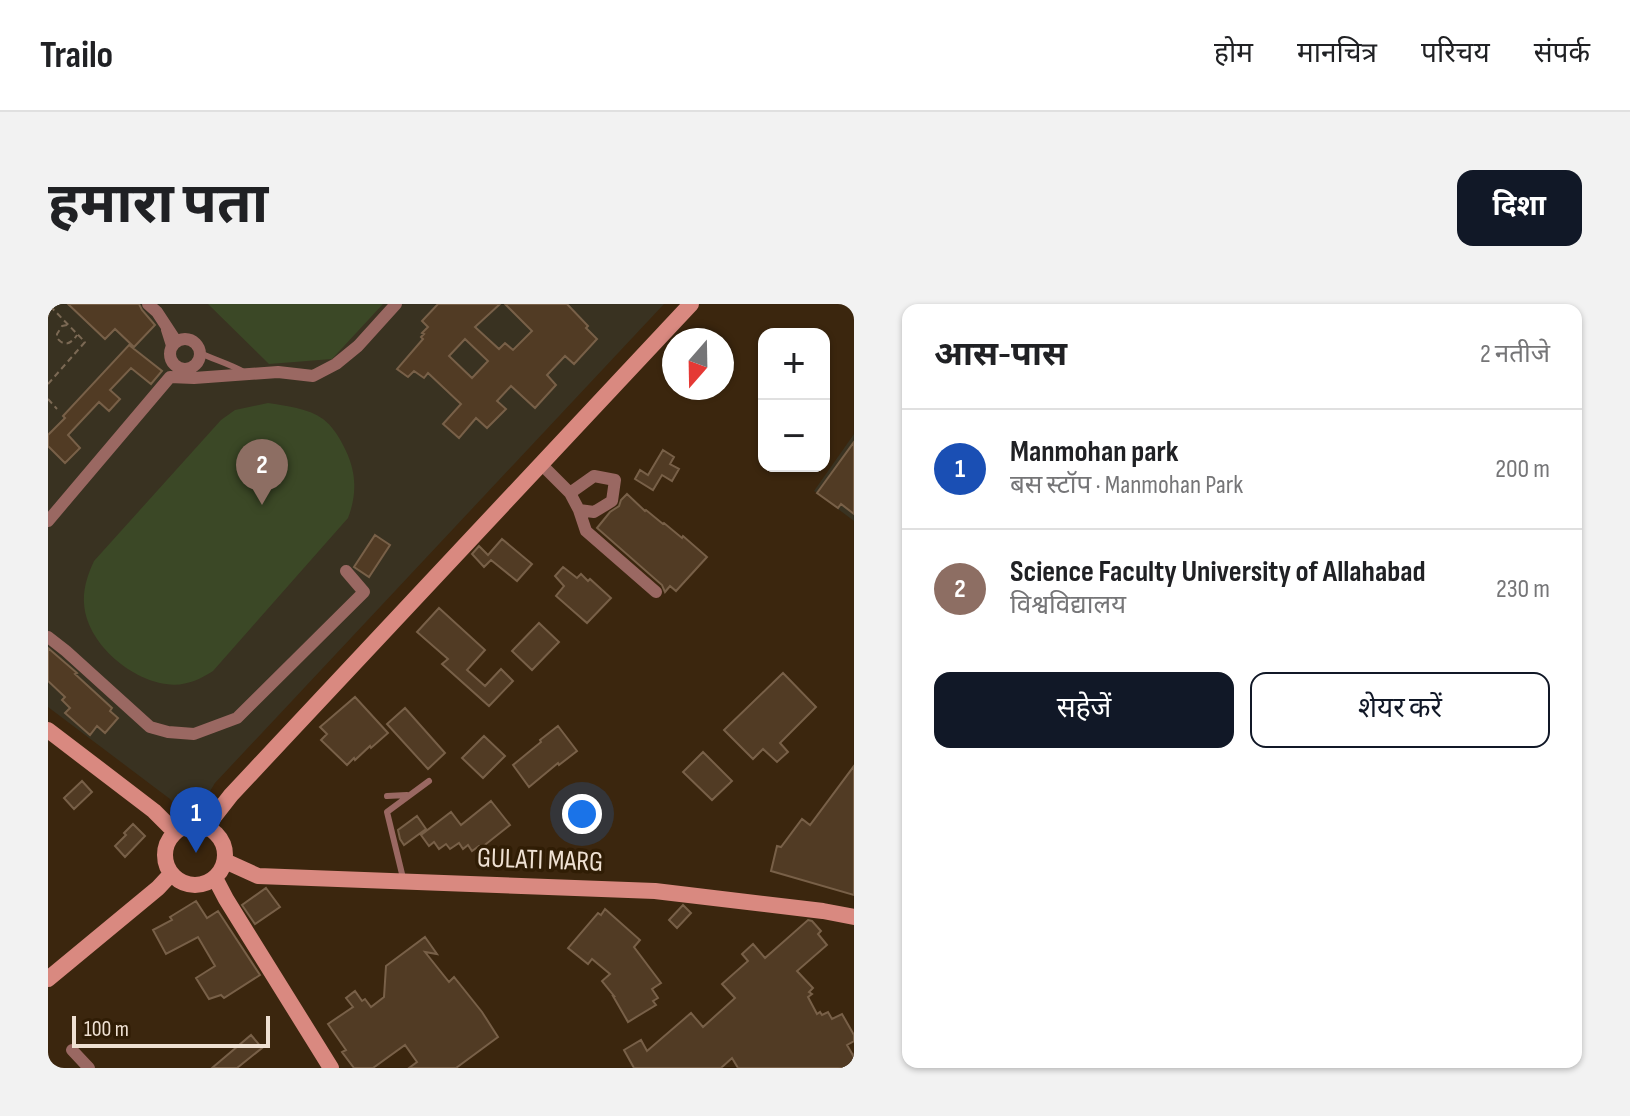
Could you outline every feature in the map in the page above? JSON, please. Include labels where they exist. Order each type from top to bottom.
[{"type":"main road","points":[[206,827],[231,795],[691,304]]},
{"type":"main road","points":[[48,730],[154,811],[175,832]]},
{"type":"main road","points":[[190,825],[215,832],[225,851],[225,861],[215,878],[204,884],[192,885],[181,882],[171,874],[164,853],[175,832],[190,825]]},
{"type":"main road","name":"GULATI MARG","points":[[225,861],[258,876],[655,891],[854,917]]},
{"type":"main road","points":[[48,979],[171,874]]},
{"type":"main road","points":[[215,878],[331,1068]]},
{"type":"street","points":[[173,372],[194,378],[278,372],[313,376],[336,364],[358,346],[396,304]]},
{"type":"street","points":[[152,308],[173,345],[170,358],[173,372]]},
{"type":"street","points":[[48,521],[173,372],[193,367],[200,359],[192,340],[173,345]]},
{"type":"street","points":[[541,464],[570,493],[586,531],[656,592]]},
{"type":"street","points":[[570,493],[594,476],[615,480],[612,501],[594,512],[579,510]]},
{"type":"street","points":[[48,637],[150,727],[194,734],[237,718],[364,592],[346,571]]},
{"type":"street","points":[[72,1050],[89,1068]]},
{"type":"lane","points":[[200,353],[247,374]]},
{"type":"lane","points":[[404,881],[387,812],[429,781]]},
{"type":"lane","points":[[387,796],[410,795]]},
{"type":"path","points":[[48,305],[48,317]]},
{"type":"path","points":[[48,305],[85,342],[48,384]]},
{"type":"path","points":[[68,325],[62,326],[57,334],[61,343],[71,343],[77,334]]},
{"type":"path","points":[[48,399],[57,409]]},
{"type":"shaded area","points":[[48,304],[664,304],[215,783],[198,811],[180,812],[170,799],[48,707]]},
{"type":"shaded area","points":[[854,434],[854,521],[814,491]]},
{"type":"green space","points":[[208,304],[383,304],[332,359],[269,364]]},
{"type":"green space","points":[[268,403],[311,412],[323,419],[337,434],[351,463],[354,481],[348,518],[213,671],[185,684],[166,684],[138,675],[112,656],[92,631],[84,592],[94,561],[221,420],[235,410]]},
{"type":"building","points":[[68,304],[139,304],[155,325],[134,347],[115,329],[105,339]]},
{"type":"building","points":[[438,304],[500,304],[475,327],[499,349],[505,343],[513,350],[532,331],[505,304],[567,304],[597,339],[574,364],[565,356],[547,375],[556,385],[535,408],[511,386],[497,401],[506,409],[487,428],[476,418],[459,438],[443,424],[461,404],[428,373],[424,378],[414,371],[408,377],[397,369],[423,339],[422,333],[428,327],[422,321]],"holes":[[[465,339],[488,361],[472,378],[449,356]]]},
{"type":"building","points":[[129,345],[162,371],[151,384],[131,368],[110,390],[120,399],[109,411],[99,402],[68,435],[80,448],[65,463],[48,446],[48,435]]},
{"type":"building","points":[[854,442],[854,514],[841,504],[838,508],[817,493]]},
{"type":"building","points":[[663,450],[674,457],[670,464],[679,469],[672,481],[662,475],[653,490],[635,479],[640,470],[648,475]]},
{"type":"building","points":[[627,494],[707,557],[676,591],[670,586],[665,592],[662,585],[597,528]]},
{"type":"building","points":[[375,535],[390,545],[369,577],[354,567]]},
{"type":"building","points":[[502,539],[532,564],[517,581],[491,560],[484,567],[472,554],[479,546],[488,555]]},
{"type":"building","points":[[563,567],[577,578],[581,574],[588,581],[590,579],[611,598],[587,623],[556,596],[564,586],[555,576]]},
{"type":"building","points":[[439,608],[485,650],[467,670],[485,686],[501,669],[513,681],[489,706],[442,664],[448,659],[417,632]]},
{"type":"building","points":[[539,623],[559,642],[532,670],[512,651]]},
{"type":"building","points":[[48,648],[112,708],[110,711],[118,718],[105,733],[97,726],[90,735],[65,713],[70,708],[62,700],[65,697],[48,681]]},
{"type":"building","points":[[783,673],[816,707],[780,743],[788,752],[777,762],[763,749],[753,759],[724,730]]},
{"type":"building","points":[[355,697],[388,733],[347,765],[321,740],[327,734],[320,727]]},
{"type":"building","points":[[405,708],[445,753],[428,769],[387,724]]},
{"type":"building","points":[[558,726],[577,751],[529,787],[513,765]]},
{"type":"building","points":[[484,736],[505,756],[483,778],[462,758]]},
{"type":"building","points":[[703,752],[732,781],[712,800],[683,772]]},
{"type":"building","points":[[854,766],[854,895],[771,871],[777,846],[781,847],[802,819],[810,825]]},
{"type":"building","points":[[82,781],[92,792],[74,809],[64,798]]},
{"type":"building","points":[[491,801],[510,825],[481,848],[479,846],[472,851],[468,845],[463,849],[459,843],[450,849],[446,844],[439,849],[434,842],[429,846],[421,835],[451,812],[461,825]]},
{"type":"building","points":[[417,816],[426,829],[404,845],[398,830]]},
{"type":"building","points":[[133,824],[145,836],[125,857],[115,846]]},
{"type":"building","points":[[266,888],[280,907],[255,924],[242,905]]},
{"type":"building","points":[[196,901],[207,918],[218,911],[260,975],[224,998],[221,995],[209,999],[196,978],[215,966],[198,937],[166,954],[153,930]]},
{"type":"building","points":[[683,905],[691,913],[677,928],[669,920]]},
{"type":"building","points":[[605,909],[640,940],[634,947],[661,983],[652,989],[658,998],[653,1001],[656,1005],[628,1022],[602,981],[610,974],[592,959],[588,964],[568,948]]},
{"type":"building","points":[[808,920],[821,931],[818,934],[827,945],[797,971],[813,988],[808,997],[817,1014],[828,1012],[832,1019],[842,1014],[854,1035],[854,1041],[847,1045],[854,1057],[854,1068],[738,1068],[732,1058],[721,1068],[634,1068],[624,1050],[641,1040],[647,1051],[691,1013],[703,1027],[735,998],[722,984],[748,961],[742,954],[753,944],[765,958]]},
{"type":"building","points":[[425,937],[437,954],[425,952],[449,982],[454,977],[498,1037],[456,1068],[409,1068],[417,1062],[405,1045],[373,1068],[354,1068],[328,1024],[353,1007],[346,998],[355,991],[371,1007],[384,997],[386,966]]},
{"type":"building","points":[[251,1035],[262,1048],[237,1068],[212,1068]]},
{"type":"place","name":"Science Faculty University of Allahabad","points":[[262,505]]},
{"type":"place","name":"Manmohan park","points":[[196,853]]}]
